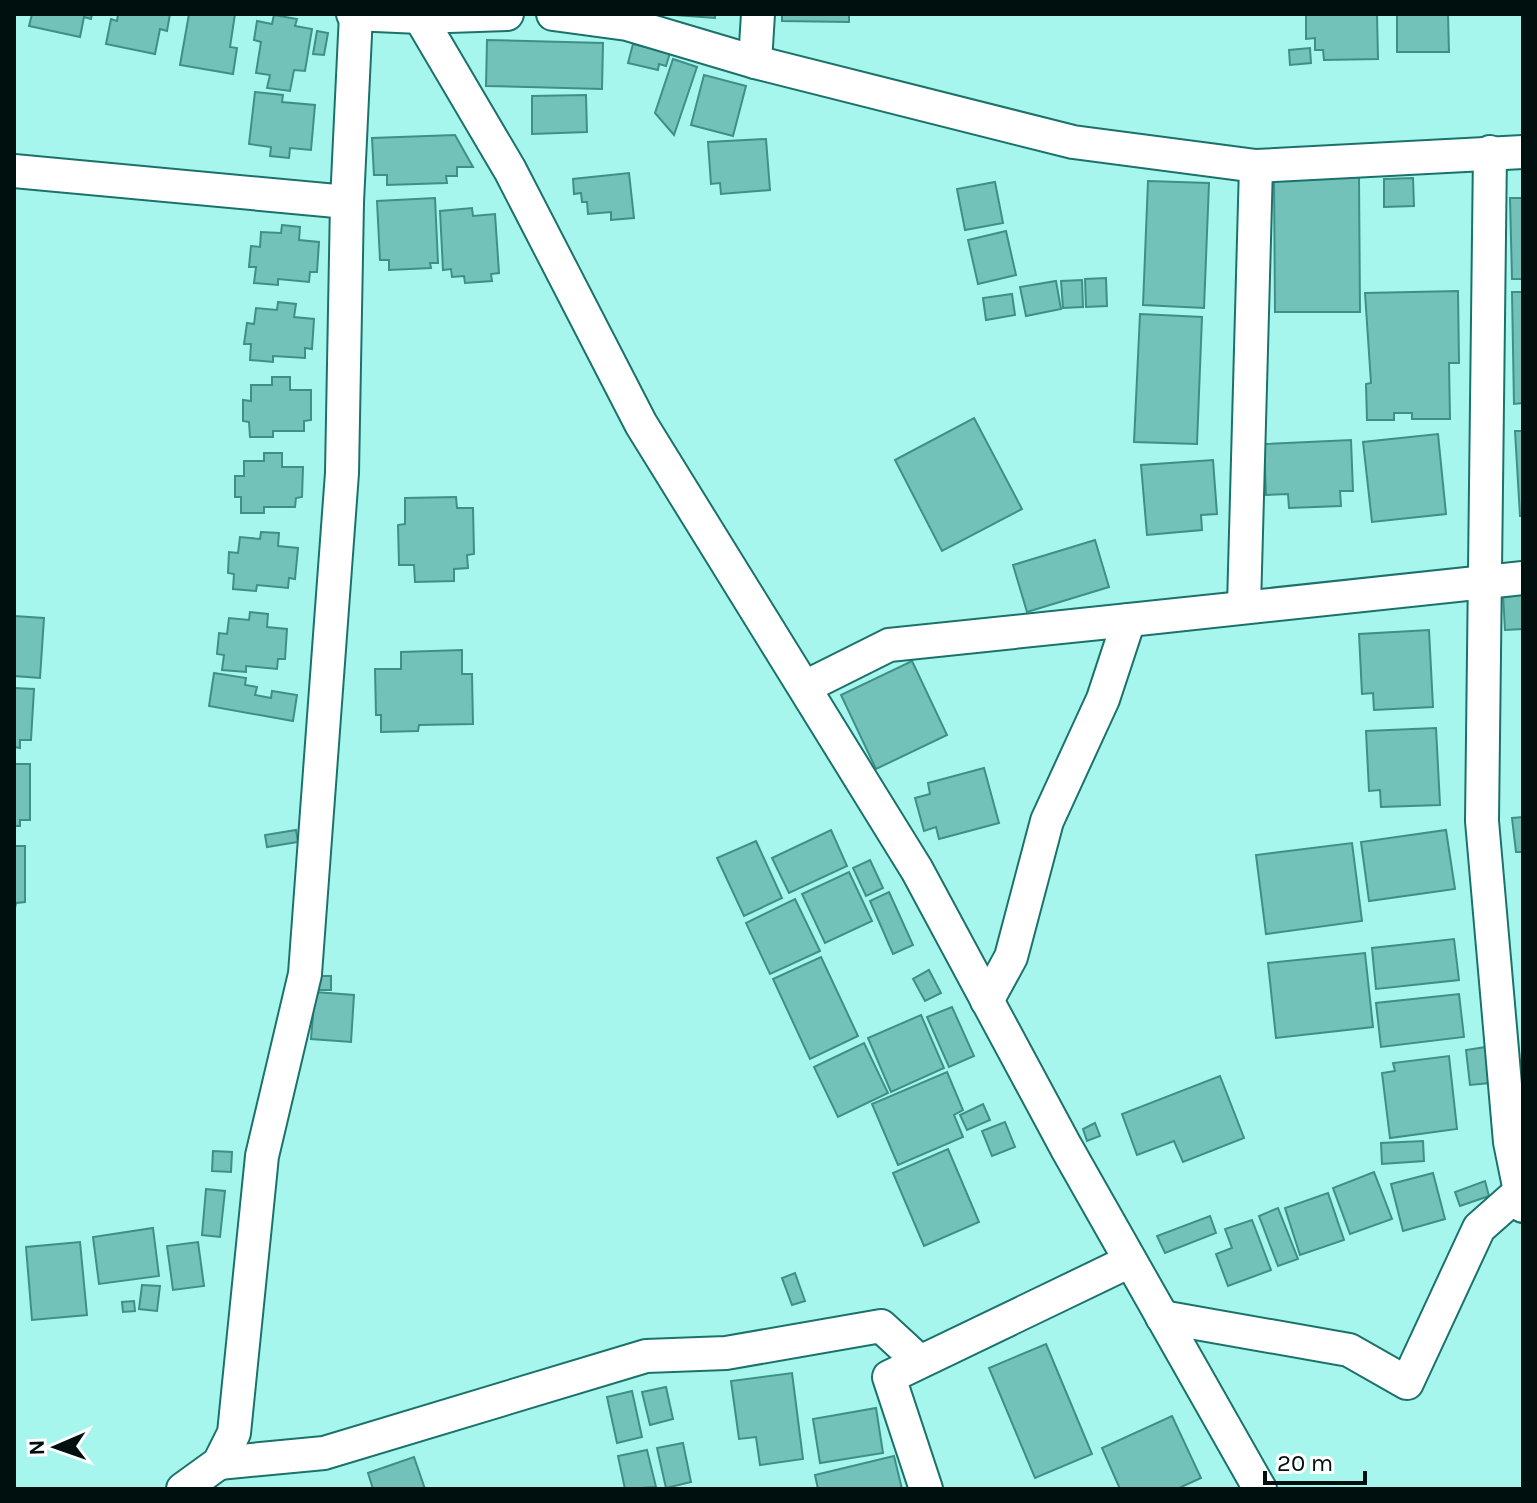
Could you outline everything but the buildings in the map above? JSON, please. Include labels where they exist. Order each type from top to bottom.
[{"type":"street","points":[[183,1489],[219,1463],[234,1433],[262,1156],[305,974],[342,473],[347,202],[355,14],[507,14]]},
{"type":"street","points":[[553,14],[627,24],[755,62],[1073,142],[1256,166],[1523,152]]},
{"type":"street","points":[[755,62],[758,14]]},
{"type":"street","points":[[419,16],[510,170],[641,424],[917,870],[1130,1261],[1260,1489]]},
{"type":"street","points":[[1162,1317],[1349,1350],[1407,1383],[1479,1228],[1522,1196],[1510,1142],[1482,821],[1490,152]]},
{"type":"street","points":[[1244,606],[1256,166]]},
{"type":"street","points":[[14,171],[347,202]]},
{"type":"street","points":[[805,687],[889,645],[1523,578]]},
{"type":"street","points":[[987,1001],[1011,957],[1047,821],[1103,699],[1129,620]]},
{"type":"street","points":[[926,1489],[889,1377],[1130,1261]]},
{"type":"street","points":[[219,1463],[324,1453],[646,1356],[726,1353],[881,1326],[919,1361]]}]
